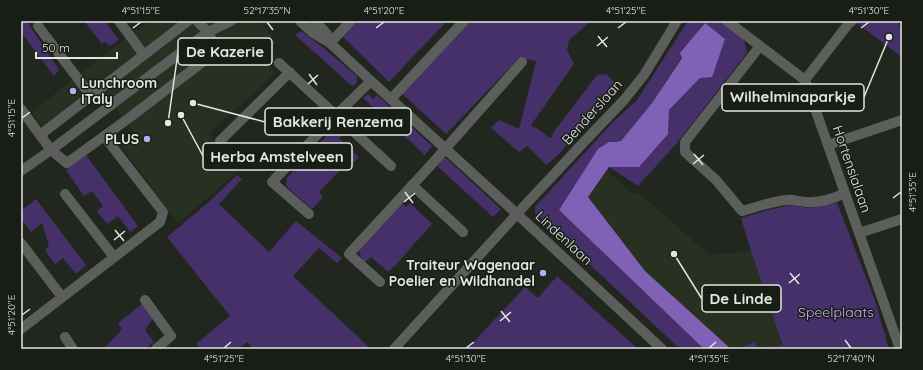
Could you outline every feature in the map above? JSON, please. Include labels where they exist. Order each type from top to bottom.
[{"type":"street","points":[[119,21],[144,55]]},
{"type":"street","points":[[40,135],[188,21]]},
{"type":"street","points":[[21,109],[51,150],[67,163],[217,51],[208,32],[197,21]]},
{"type":"street","points":[[208,32],[217,21]]},
{"type":"street","points":[[21,171],[34,163],[208,32],[230,21]]},
{"type":"street","name":"Lindenlaan","points":[[300,21],[314,33],[330,43],[662,349]]},
{"type":"street","name":"Lindenlaan","points":[[315,21],[327,34],[330,43]]},
{"type":"street","points":[[330,43],[351,21]]},
{"type":"street","points":[[391,99],[464,21]]},
{"type":"street","name":"Benderslaan","points":[[394,349],[517,214],[603,123],[644,76],[677,21]]},
{"type":"street","points":[[727,21],[740,24],[760,46],[805,80],[852,21]]},
{"type":"street","points":[[38,26],[91,96]]},
{"type":"street","points":[[760,46],[685,142],[685,152],[716,180],[742,211],[773,202],[790,199],[806,202],[826,201],[845,193]]},
{"type":"street","points":[[380,282],[349,254],[522,62]]},
{"type":"street","points":[[279,63],[391,166]]},
{"type":"street","points":[[220,141],[290,72]]},
{"type":"street","name":"Hortensialaan","points":[[805,80],[900,349]]},
{"type":"street","points":[[309,214],[272,182],[371,81]]},
{"type":"street","points":[[828,145],[902,120]]},
{"type":"street","points":[[21,329],[160,222],[164,212],[104,136]]},
{"type":"street","points":[[21,177],[34,163]]},
{"type":"street","points":[[412,185],[463,232]]},
{"type":"street","points":[[65,194],[114,257]]},
{"type":"street","points":[[859,233],[902,219]]},
{"type":"street","points":[[21,243],[62,297]]},
{"type":"street","points":[[145,300],[171,336],[156,349]]},
{"type":"street","points":[[65,337],[73,349]]},
{"type":"shaded area","points":[[149,21],[260,21],[276,42],[264,59],[275,74],[209,133],[239,171],[178,223],[120,144],[136,134],[99,88],[43,128],[32,112]]},
{"type":"shaded area","points":[[705,23],[725,39],[712,77],[700,78],[669,110],[668,134],[639,167],[609,167],[588,197],[645,271],[731,349],[704,349],[559,210],[598,149],[609,142],[621,141],[652,103],[682,58],[680,53]]},
{"type":"shaded area","points":[[607,170],[633,195],[639,193],[709,255],[751,251],[783,346],[757,347],[755,341],[737,349],[731,349],[645,271],[588,197]]},
{"type":"green space","points":[[21,21],[30,21],[28,23],[59,70],[54,76],[21,32]]},
{"type":"green space","points":[[84,21],[105,21],[119,40],[110,46],[105,42],[102,44]]},
{"type":"green space","points":[[358,21],[447,21],[389,82],[343,37]]},
{"type":"green space","points":[[462,21],[591,21],[569,40],[567,50],[574,64],[531,125],[550,138],[553,136],[552,134],[597,75],[607,74],[619,88],[558,155],[546,165],[527,146],[519,152],[491,128],[499,120],[519,129],[536,61],[519,58],[446,134],[398,90]]},
{"type":"green space","points":[[688,21],[720,21],[744,39],[747,53],[676,144],[638,186],[609,167],[668,134],[669,110],[700,78],[725,39],[704,23],[652,103],[621,141],[609,142],[559,210],[704,349],[680,349],[535,213],[535,207],[612,123],[637,100]]},
{"type":"green space","points":[[854,21],[898,21],[902,33],[902,57]]},
{"type":"green space","points":[[301,31],[357,76],[357,83],[352,86],[295,35]]},
{"type":"green space","points":[[368,94],[373,99],[377,95],[432,146],[425,155],[363,98]]},
{"type":"green space","points":[[335,129],[344,133],[339,138],[359,157],[346,171],[342,168],[319,192],[323,197],[312,209],[287,187],[287,178],[329,133]]},
{"type":"green space","points":[[86,155],[138,226],[130,232],[118,216],[107,224],[97,211],[103,206],[92,191],[84,196],[66,170]]},
{"type":"green space","points":[[445,157],[501,209],[493,217],[437,166]]},
{"type":"green space","points":[[237,175],[242,179],[219,204],[269,252],[296,221],[342,258],[337,263],[319,248],[293,276],[371,349],[253,349],[247,342],[239,349],[200,349],[196,344],[230,316],[167,237],[210,201]]},
{"type":"green space","points":[[36,199],[86,265],[76,274],[63,258],[55,264],[45,250],[49,246],[42,223],[31,232],[21,219],[21,211]]},
{"type":"green space","points":[[401,203],[406,207],[410,203],[432,224],[388,272],[371,257],[365,262],[360,255],[359,247]]},
{"type":"green space","name":"Speelplaats","points":[[837,203],[876,303],[889,349],[743,349],[742,347],[756,341],[757,347],[783,346],[741,218],[792,205],[808,208]]},
{"type":"green space","points":[[557,276],[638,349],[467,349],[525,287],[538,298]]},
{"type":"green space","points":[[142,304],[153,318],[145,330],[154,342],[145,349],[104,349],[122,329],[118,323]]},
{"type":"place","name":"Wilhelminaparkje","points":[[889,37]]},
{"type":"place","name":"Lunchroom ITaly","points":[[73,91]]},
{"type":"place","name":"Bakkerij Renzema","points":[[193,103]]},
{"type":"place","name":"Herba Amstelveen","points":[[181,115]]},
{"type":"place","name":"De Kazerie","points":[[168,123]]},
{"type":"place","name":"PLUS","points":[[147,139]]},
{"type":"place","name":"De Linde","points":[[674,254]]},
{"type":"place","name":"Traiteur Wagenaar Poelier en Wildhandel","points":[[543,273]]}]
